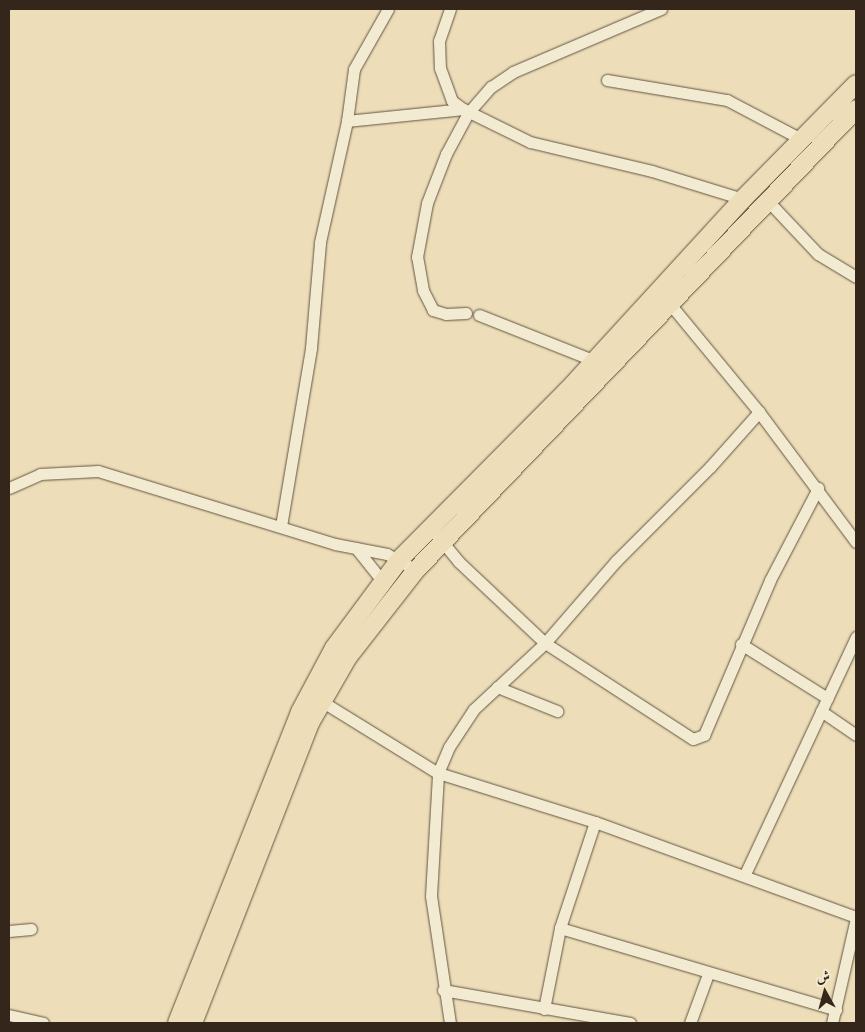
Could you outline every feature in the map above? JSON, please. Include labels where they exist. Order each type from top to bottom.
[{"type":"main road","points":[[177,1023],[315,697],[375,619],[416,570],[603,365],[743,199],[856,84]]},
{"type":"main road","points":[[193,1023],[334,648],[400,559],[603,365],[670,304],[856,109]]},
{"type":"street","points":[[282,526],[311,348],[320,242],[347,121],[354,69],[388,9]]},
{"type":"street","points":[[450,9],[439,41],[440,68],[452,101],[466,111],[530,142],[652,171],[743,199]]},
{"type":"street","points":[[466,313],[446,314],[433,310],[423,290],[417,257],[427,203],[466,111],[491,87],[513,72],[660,9]]},
{"type":"street","points":[[606,80],[727,100],[801,139]]},
{"type":"street","points":[[347,121],[466,111]]},
{"type":"street","points":[[768,201],[818,254],[856,277]]},
{"type":"street","points":[[670,304],[759,412],[818,488],[856,542]]},
{"type":"street","points":[[479,315],[603,365]]},
{"type":"street","points":[[450,1023],[443,990],[431,896],[438,773],[459,730],[497,687],[545,644],[616,562],[710,467],[759,412]]},
{"type":"street","points":[[9,488],[40,474],[98,471],[356,548],[400,559],[416,570]]},
{"type":"street","points":[[431,528],[459,562],[545,644],[693,740],[704,735],[741,644],[818,488]]},
{"type":"street","points":[[356,548],[383,582]]},
{"type":"street","points":[[745,874],[856,637]]},
{"type":"street","points":[[741,644],[826,698]]},
{"type":"street","points":[[497,687],[557,711]]},
{"type":"street","points":[[315,697],[438,773],[595,822],[745,874],[856,918],[832,1023]]},
{"type":"street","points":[[821,711],[856,735]]},
{"type":"street","points":[[544,1008],[560,928],[595,822]]},
{"type":"street","points":[[560,928],[708,974],[836,1010]]},
{"type":"street","points":[[9,931],[31,929]]},
{"type":"street","points":[[690,1023],[708,974]]},
{"type":"street","points":[[443,990],[630,1023]]},
{"type":"street","points":[[9,1015],[43,1023]]}]
